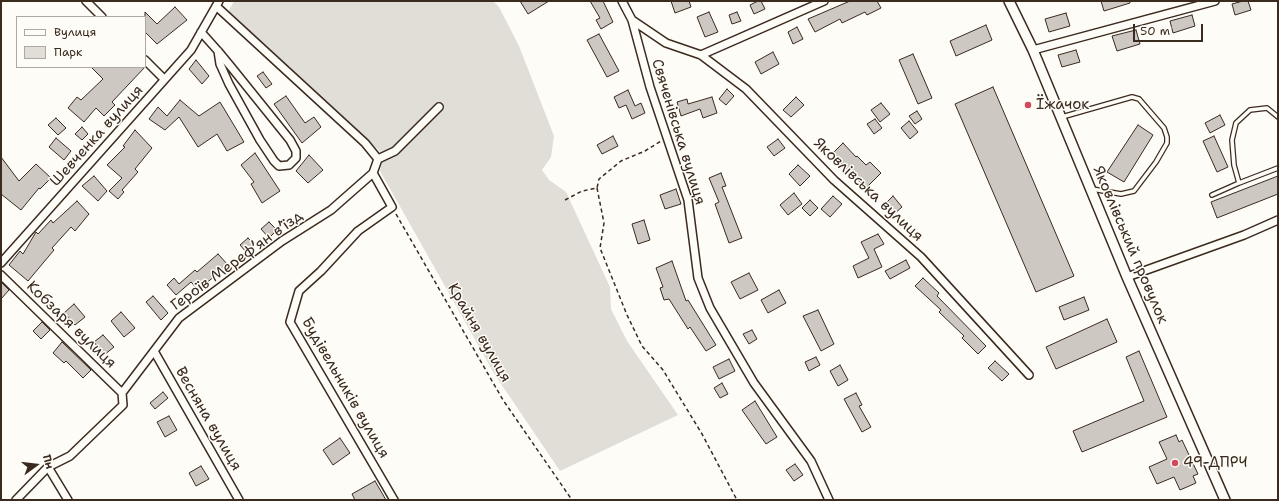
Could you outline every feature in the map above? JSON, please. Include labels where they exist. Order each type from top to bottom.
[{"type":"street","points":[[86,1],[101,16]]},
{"type":"street","name":"Свяченівська вулиця","points":[[622,1],[632,20],[650,87],[688,200],[698,278],[710,308],[754,383],[811,461],[829,500]]},
{"type":"street","points":[[701,55],[824,1]]},
{"type":"street","name":"Яковлівський провулок","points":[[1009,1],[1033,50],[1127,277],[1225,500]]},
{"type":"street","points":[[1033,50],[1215,1]]},
{"type":"street","points":[[217,4],[365,143],[378,159]]},
{"type":"street","name":"Шевченка вулиця","points":[[1,262],[191,50],[217,4]]},
{"type":"street","name":"Яковлівська вулиця","points":[[632,20],[666,43],[701,55],[746,90],[834,180],[922,257],[1029,375]]},
{"type":"street","points":[[201,32],[218,51],[290,140],[296,151],[296,158],[289,165],[279,166],[260,140],[229,84],[220,64],[218,51]]},
{"type":"street","points":[[146,61],[164,79]]},
{"type":"street","points":[[392,208],[373,172],[378,159],[395,151],[439,108]]},
{"type":"street","name":"Героїв Мерефʼян вʼїзд","points":[[16,500],[48,468],[70,456],[123,405],[122,393],[179,318],[282,242],[331,210],[373,172]]},
{"type":"street","name":"Будівельників вулиця","points":[[392,208],[358,231],[321,272],[299,291],[290,322],[394,500]]},
{"type":"street","points":[[1127,277],[1244,235],[1278,220]]},
{"type":"street","name":"Кобзаря вулиця","points":[[1,275],[122,393]]},
{"type":"street","name":"Весняна вулиця","points":[[154,351],[240,500]]},
{"type":"street","points":[[48,468],[68,500]]},
{"type":"lane","points":[[1061,118],[1132,97],[1139,99],[1164,128],[1168,137],[1167,143],[1156,162],[1134,191],[1121,194],[1091,189]]},
{"type":"lane","points":[[1239,183],[1234,165],[1232,140],[1236,123],[1250,110],[1260,108],[1267,108],[1278,117]]},
{"type":"lane","points":[[1212,195],[1278,168]]},
{"type":"path","points":[[667,137],[644,151],[621,161],[599,179],[597,188],[601,201],[604,223],[600,248],[627,315],[642,346],[663,370],[702,434],[737,500]]},
{"type":"path","points":[[564,200],[582,191],[597,188]]},
{"type":"path","name":"Крайня вулиця","points":[[392,208],[503,400],[572,500]]},
{"type":"green space","points":[[234,1],[493,1],[499,7],[519,46],[554,136],[551,157],[542,170],[549,180],[566,192],[610,287],[611,309],[627,341],[678,415],[560,471],[495,375],[380,171],[384,155],[228,12]]},
{"type":"building","points":[[520,1],[549,1],[528,14]]},
{"type":"building","points":[[590,1],[603,1],[613,22],[601,29],[596,20],[600,18]]},
{"type":"building","points":[[671,1],[689,1],[691,7],[675,13]]},
{"type":"building","points":[[761,1],[765,9],[754,14],[750,5]]},
{"type":"building","points":[[850,1],[877,1],[881,8],[867,15],[865,12],[842,23],[840,19],[815,32],[808,19]]},
{"type":"building","points":[[1101,1],[1130,1],[1130,3],[1104,11]]},
{"type":"building","points":[[1248,1],[1251,10],[1235,15],[1232,4]]},
{"type":"building","points":[[175,7],[187,20],[157,44],[146,33],[145,12],[157,24]]},
{"type":"building","points":[[709,12],[718,32],[705,37],[697,17]]},
{"type":"building","points":[[737,12],[741,21],[732,24],[729,15]]},
{"type":"building","points":[[1066,13],[1070,26],[1049,32],[1045,19]]},
{"type":"building","points":[[1192,15],[1195,26],[1173,33],[1170,21]]},
{"type":"building","points":[[986,25],[992,40],[956,56],[950,41]]},
{"type":"building","points":[[797,27],[803,39],[793,44],[788,32]]},
{"type":"building","points":[[1136,30],[1140,44],[1117,51],[1112,36]]},
{"type":"building","points":[[599,34],[619,71],[607,77],[587,40]]},
{"type":"building","points":[[1076,50],[1080,62],[1062,67],[1058,55]]},
{"type":"building","points":[[773,52],[779,64],[761,74],[755,62]]},
{"type":"building","points":[[913,54],[932,98],[918,104],[899,60]]},
{"type":"building","points":[[196,60],[209,76],[202,84],[189,69]]},
{"type":"building","points":[[92,68],[144,68],[112,102],[115,105],[104,116],[96,108],[84,122],[68,108],[77,97],[81,100],[103,79]]},
{"type":"building","points":[[263,72],[272,84],[266,88],[257,76]]},
{"type":"building","points":[[993,87],[1074,276],[1036,292],[955,104]]},
{"type":"building","points":[[727,89],[734,96],[726,105],[719,99]]},
{"type":"building","points":[[628,90],[635,106],[641,103],[645,113],[632,119],[626,105],[619,108],[614,97]]},
{"type":"building","points":[[286,96],[305,123],[314,117],[321,127],[302,143],[274,104]]},
{"type":"building","points":[[712,97],[717,113],[703,118],[700,109],[681,116],[677,102],[687,99],[688,104]]},
{"type":"building","points":[[796,97],[804,105],[791,117],[783,110]]},
{"type":"building","points":[[180,100],[199,116],[220,102],[244,142],[227,151],[217,134],[198,147],[179,117],[165,130],[149,119],[158,107],[167,116]]},
{"type":"building","points":[[881,103],[890,114],[880,122],[871,110]]},
{"type":"building","points":[[917,111],[922,119],[915,124],[909,116]]},
{"type":"building","points":[[1220,115],[1225,125],[1210,133],[1205,123]]},
{"type":"building","points":[[56,118],[66,128],[58,135],[48,125]]},
{"type":"building","points":[[875,119],[882,128],[874,134],[867,124]]},
{"type":"building","points":[[909,121],[918,132],[910,139],[901,128]]},
{"type":"building","points":[[1138,125],[1153,135],[1124,182],[1107,172]]},
{"type":"building","points":[[82,127],[88,134],[82,140],[75,134]]},
{"type":"building","points":[[135,130],[152,148],[135,169],[138,172],[122,190],[124,192],[118,199],[109,191],[122,178],[107,165],[125,147],[123,146]]},
{"type":"building","points":[[613,136],[618,146],[602,154],[597,145]]},
{"type":"building","points":[[1214,136],[1228,167],[1217,172],[1203,141]]},
{"type":"building","points":[[56,138],[71,151],[64,160],[49,147]]},
{"type":"building","points":[[778,139],[785,148],[774,156],[767,147]]},
{"type":"building","points":[[843,143],[866,165],[870,162],[881,173],[866,188],[832,154]]},
{"type":"building","points":[[255,153],[280,191],[262,203],[251,184],[254,182],[241,165]]},
{"type":"building","points":[[309,155],[323,170],[308,183],[296,171]]},
{"type":"building","points":[[1,157],[19,181],[36,164],[51,178],[40,189],[39,188],[21,210],[1,194]]},
{"type":"building","points":[[798,165],[810,176],[800,186],[789,174]]},
{"type":"building","points":[[721,173],[726,186],[722,187],[742,238],[729,243],[715,204],[719,202],[709,178]]},
{"type":"building","points":[[94,176],[107,191],[98,201],[82,186]]},
{"type":"building","points":[[1278,176],[1278,194],[1217,218],[1211,202]]},
{"type":"building","points":[[676,189],[681,204],[665,209],[660,195]]},
{"type":"building","points":[[794,193],[802,204],[788,215],[780,205]]},
{"type":"building","points":[[833,196],[842,204],[830,217],[821,209]]},
{"type":"building","points":[[893,196],[902,207],[894,214],[885,204]]},
{"type":"building","points":[[810,200],[818,208],[810,216],[802,208]]},
{"type":"building","points":[[77,201],[89,214],[75,231],[71,227],[52,248],[54,250],[28,281],[9,265],[20,251],[23,254],[36,232],[38,234],[51,220],[53,223]]},
{"type":"building","points":[[644,220],[650,240],[638,244],[632,224]]},
{"type":"building","points":[[269,222],[277,230],[269,238],[261,229]]},
{"type":"building","points":[[878,234],[884,244],[874,249],[882,267],[858,278],[853,266],[869,258],[861,242]]},
{"type":"building","points":[[248,238],[255,245],[247,253],[240,245]]},
{"type":"building","points":[[218,254],[228,265],[198,290],[191,282],[176,295],[167,285],[174,278],[179,284],[195,270],[197,272]]},
{"type":"building","points":[[906,260],[910,268],[890,279],[885,271]]},
{"type":"building","points":[[672,261],[686,301],[688,300],[716,345],[706,351],[690,327],[688,329],[669,299],[664,300],[660,288],[663,287],[656,268]]},
{"type":"building","points":[[749,273],[758,290],[740,299],[731,282]]},
{"type":"building","points":[[923,278],[939,293],[937,296],[986,346],[978,354],[962,338],[964,336],[939,312],[941,310],[915,286]]},
{"type":"building","points":[[1,282],[9,290],[1,299]]},
{"type":"building","points":[[779,290],[786,303],[768,313],[761,300]]},
{"type":"building","points":[[153,296],[168,313],[161,320],[146,302]]},
{"type":"building","points":[[1084,297],[1089,310],[1064,320],[1059,307]]},
{"type":"building","points":[[74,304],[85,317],[75,325],[64,313]]},
{"type":"building","points":[[818,310],[834,344],[821,351],[803,316]]},
{"type":"building","points":[[121,312],[135,328],[124,337],[111,321]]},
{"type":"building","points":[[1107,319],[1117,342],[1056,369],[1046,347]]},
{"type":"building","points":[[42,322],[50,330],[41,339],[33,331]]},
{"type":"building","points":[[752,330],[757,339],[749,344],[743,334]]},
{"type":"building","points":[[103,335],[114,347],[104,355],[94,342]]},
{"type":"building","points":[[62,342],[91,370],[83,378],[66,361],[64,363],[53,353]]},
{"type":"building","points":[[1139,351],[1167,417],[1082,452],[1073,431],[1144,401],[1126,357]]},
{"type":"building","points":[[816,357],[820,365],[809,371],[805,362]]},
{"type":"building","points":[[729,359],[735,371],[719,379],[713,367]]},
{"type":"building","points":[[995,361],[1009,374],[1002,381],[988,368]]},
{"type":"building","points":[[840,365],[848,380],[838,386],[830,371]]},
{"type":"building","points":[[722,383],[728,394],[720,398],[714,388]]},
{"type":"building","points":[[163,392],[168,398],[155,409],[150,403]]},
{"type":"building","points":[[856,393],[862,405],[859,406],[871,427],[862,432],[844,399]]},
{"type":"building","points":[[755,401],[777,437],[766,444],[742,410]]},
{"type":"building","points":[[169,416],[177,430],[165,437],[157,422]]},
{"type":"building","name":"49-ДПРЧ","points":[[1176,435],[1179,442],[1182,440],[1198,474],[1193,476],[1196,483],[1180,490],[1174,477],[1157,484],[1149,467],[1167,459],[1159,442]]},
{"type":"building","points":[[340,438],[350,453],[333,465],[323,450]]},
{"type":"building","points":[[795,464],[803,475],[794,481],[786,470]]},
{"type":"building","points":[[201,466],[209,479],[196,486],[189,473]]},
{"type":"building","points":[[375,481],[386,500],[355,500],[352,494]]},
{"type":"place","name":"Їжачок","points":[[1028,105]]},
{"type":"place","name":"49-ДПРЧ","points":[[1175,463]]}]
